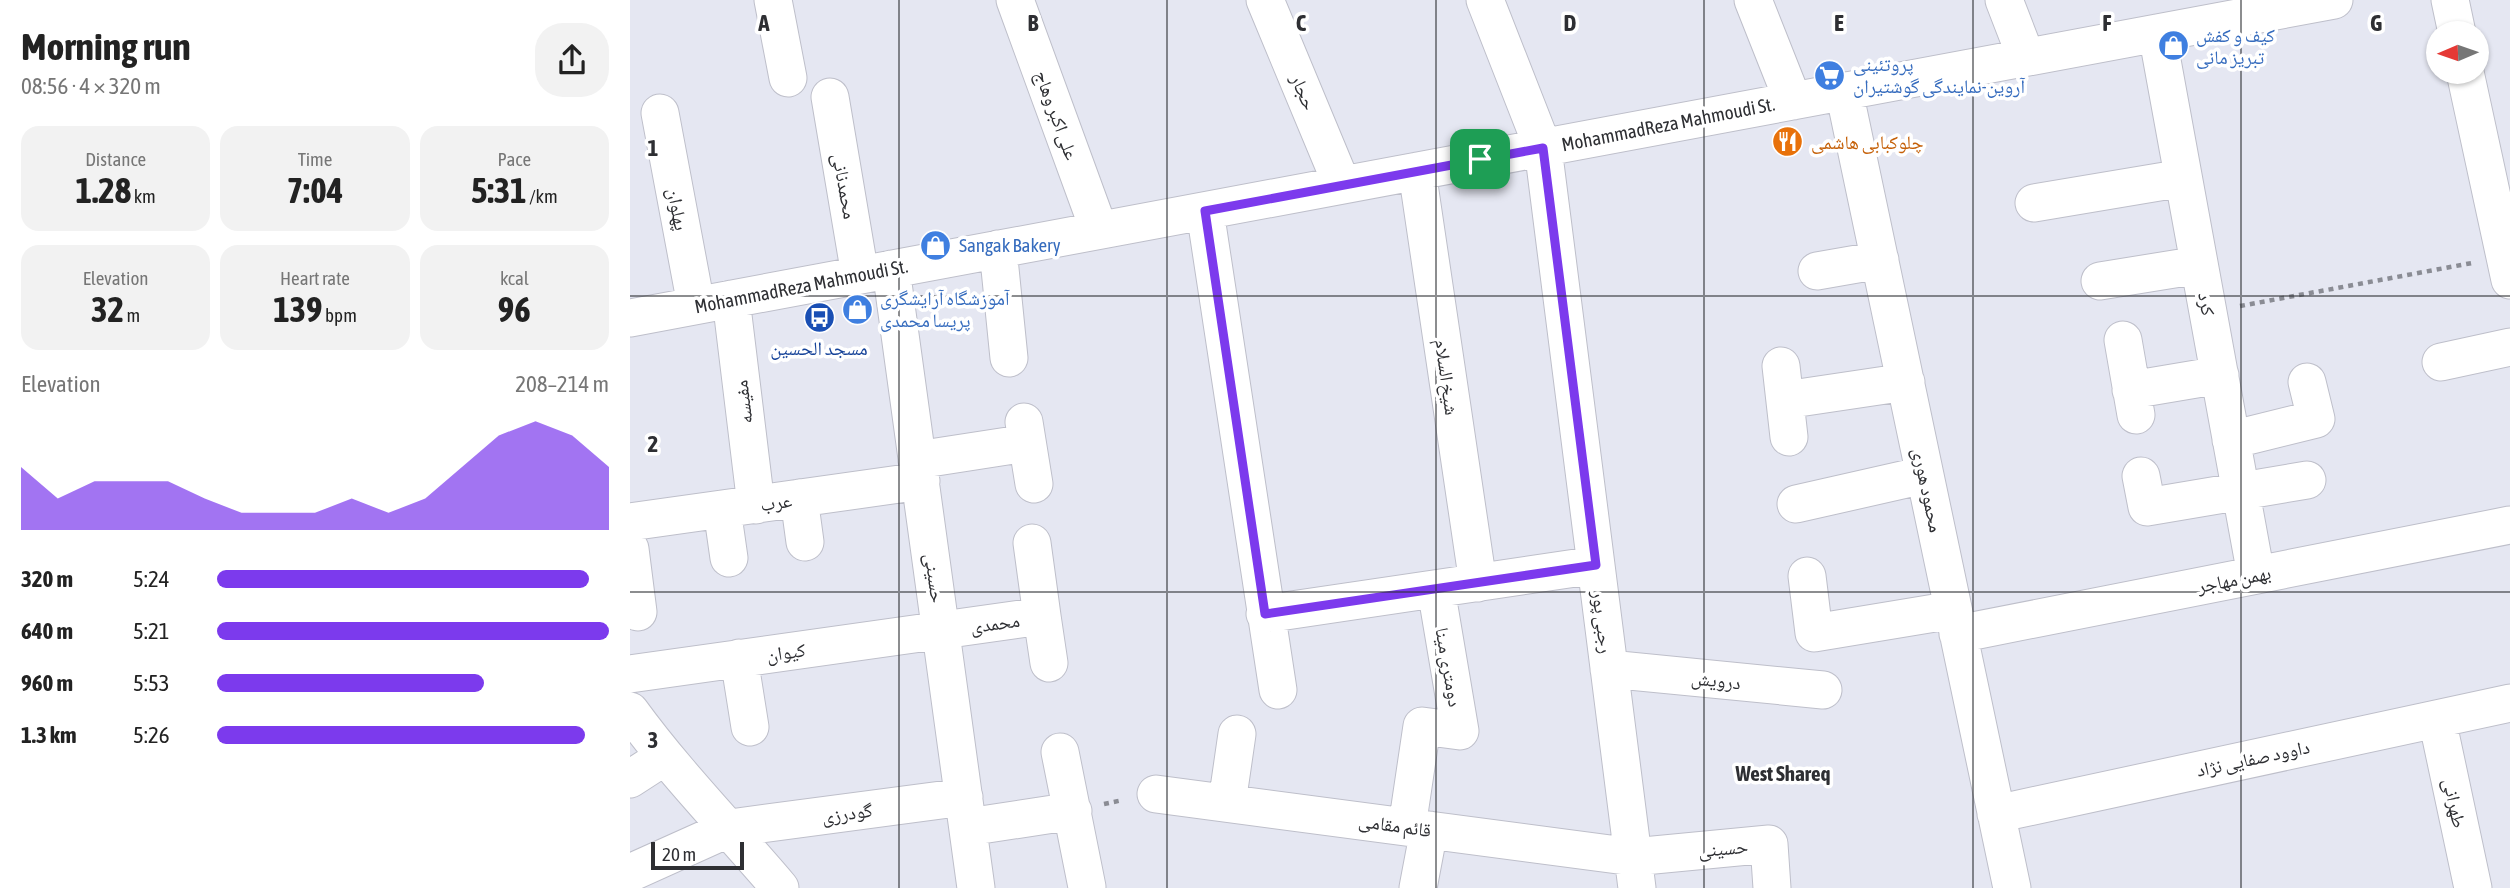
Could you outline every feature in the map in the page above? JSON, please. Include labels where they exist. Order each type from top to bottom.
[{"type":"street","points":[[773,0],[788,78]]},
{"type":"street","name":"علی اکبر وهاج","points":[[1015,0],[1099,230]]},
{"type":"street","name":"حجار","points":[[1265,0],[1342,185]]},
{"type":"street","name":"رجبی پور","points":[[1485,0],[1543,148],[1635,872]]},
{"type":"street","points":[[1754,0],[1793,101]]},
{"type":"street","points":[[2004,0],[2026,57]]},
{"type":"street","name":"MohammadReza Mahmoudi St.","points":[[630,318],[2157,33],[2209,11],[2334,0]]},
{"type":"street","points":[[2450,0],[2454,21]]},
{"type":"street","name":"کرد","points":[[2157,33],[2256,575]]},
{"type":"street","points":[[2468,84],[2508,269]]},
{"type":"street","name":"محمود هوری","points":[[1844,91],[2012,888]]},
{"type":"street","name":"محمدنانی","points":[[830,97],[876,272]]},
{"type":"street","name":"پهلوان","points":[[660,113],[714,302]]},
{"type":"street","name":"شیخ السلام","points":[[1417,171],[1478,583]]},
{"type":"street","points":[[2034,203],[2183,178]]},
{"type":"street","points":[[1205,211],[1278,690]]},
{"type":"street","points":[[998,249],[1009,358]]},
{"type":"street","points":[[1817,271],[1880,260]]},
{"type":"street","points":[[2100,281],[2199,265]]},
{"type":"street","name":"حسینی","points":[[876,272],[919,470],[976,888]]},
{"type":"street","name":"مفیسه","points":[[714,302],[739,507],[729,558]]},
{"type":"street","points":[[2123,340],[2134,402],[2220,375]]},
{"type":"street","points":[[2441,362],[2510,347]]},
{"type":"street","points":[[1789,437],[1783,383],[1906,382]]},
{"type":"street","points":[[2231,440],[2316,419],[2307,382]]},
{"type":"street","name":"عرب","points":[[630,523],[799,498],[919,470],[1026,432],[1034,484]]},
{"type":"street","points":[[1796,504],[1924,475]]},
{"type":"street","points":[[2141,476],[2147,507],[2308,480]]},
{"type":"street","points":[[799,498],[805,542]]},
{"type":"street","name":"بهمن مهاجر","points":[[1956,622],[2256,575],[2510,525]]},
{"type":"street","points":[[1032,543],[1042,616]]},
{"type":"street","points":[[630,549],[638,612]]},
{"type":"street","points":[[1265,614],[1596,565]]},
{"type":"street","points":[[1807,576],[1814,634],[1956,622]]},
{"type":"street","name":"دومتری مینا","points":[[1418,828],[1422,726],[1460,731],[1436,589]]},
{"type":"street","name":"محمدی","points":[[942,631],[1042,616],[1049,663]]},
{"type":"street","name":"کیوان","points":[[630,674],[942,631]]},
{"type":"street","points":[[739,658],[750,727]]},
{"type":"street","name":"درویش","points":[[1609,669],[1822,690]]},
{"type":"street","name":"داوود صفایی نژاد","points":[[1996,814],[2510,703]]},
{"type":"street","points":[[630,710],[664,757],[730,828],[780,888]]},
{"type":"street","name":"طهرانی","points":[[2437,719],[2473,888]]},
{"type":"street","points":[[1227,803],[1237,734]]},
{"type":"street","points":[[1060,752],[1087,887]]},
{"type":"street","points":[[630,779],[664,757]]},
{"type":"street","name":"قائم مقامی","points":[[1156,794],[1418,828],[1635,872]]},
{"type":"street","points":[[966,812],[1073,811]]},
{"type":"street","name":"گودرزی","points":[[630,873],[730,828],[966,812]]},
{"type":"street","points":[[1418,828],[1418,888]]},
{"type":"street","name":"حسینی","points":[[1635,872],[1769,844],[1772,888]]},
{"type":"path","points":[[2208,312],[2508,269]]},
{"type":"path","points":[[1073,811],[1156,794]]},
{"type":"place","name":"کیف و کفش تبریز مانی","points":[[2173,46]]},
{"type":"place","name":"پروتئینی آروین-نمایندگی گوشتیران","points":[[1830,75]]},
{"type":"place","name":"چلوکبابی هاشمی","points":[[1788,142]]},
{"type":"place","name":"Sangak Bakery","points":[[936,245]]},
{"type":"place","name":"آموزشگاه آرایشگری پریسا محمدی","points":[[857,309]]},
{"type":"place","name":"مسجد الحسین","points":[[819,317]]},
{"type":"district","name":"West Shareq","points":[[1783,774]]},
{"type":"route","points":[[1543,148],[1596,565],[1265,614],[1205,211],[1480,159],[1543,148]]}]
